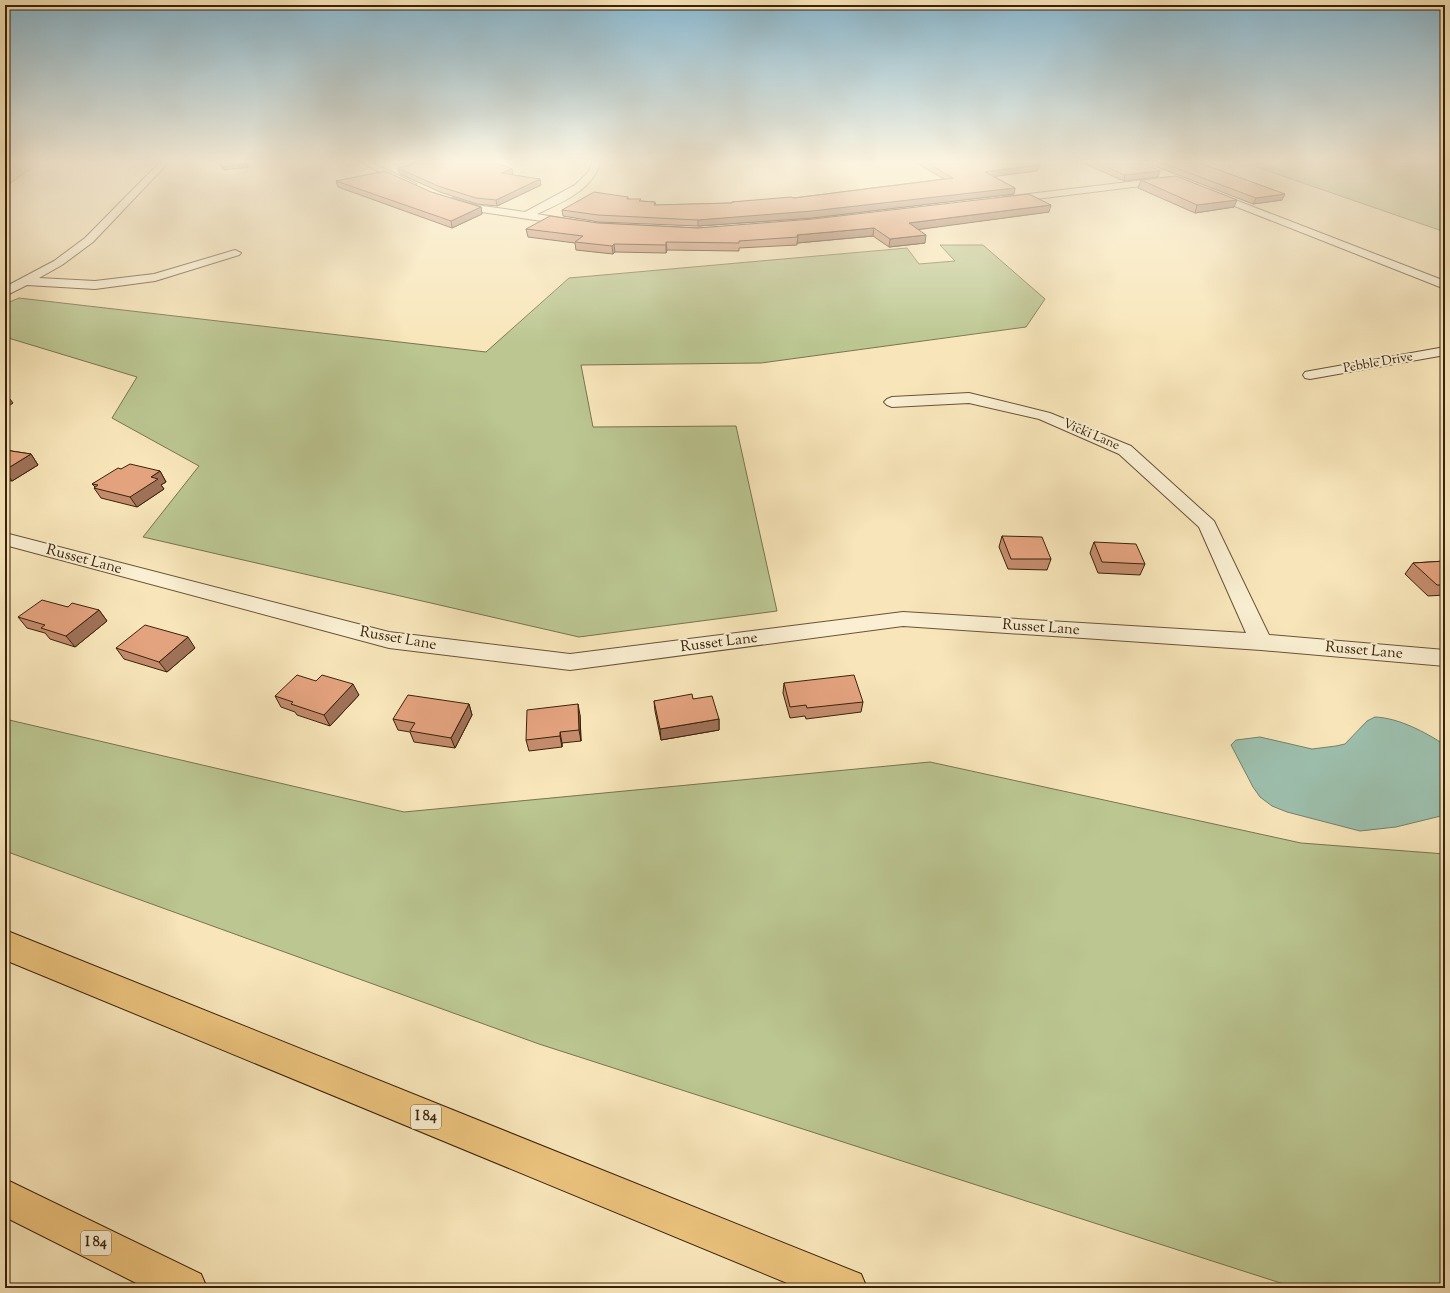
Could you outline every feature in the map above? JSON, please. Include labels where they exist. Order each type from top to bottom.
[{"type":"highway","name":"I 84","points":[[5,945],[847,1288]]},
{"type":"highway","name":"I 84","points":[[5,1197],[187,1288]]},
{"type":"street","points":[[5,292],[58,263],[90,240],[106,223]]},
{"type":"street","points":[[579,223],[584,224]]},
{"type":"street","points":[[1287,223],[1445,285]]},
{"type":"street","points":[[27,281],[95,285],[155,277],[235,254]]},
{"type":"street","name":"Pebble Drive","points":[[1310,375],[1445,351]]},
{"type":"street","name":"Vicki Lane","points":[[892,402],[969,398],[1044,416],[1125,450],[1207,526],[1261,642]]},
{"type":"street","name":"Russet Lane","points":[[5,539],[389,640],[570,662],[903,619],[1261,642],[1445,658]]},
{"type":"green space","points":[[1420,223],[1445,223],[1445,232]]},
{"type":"green space","points":[[940,245],[983,245],[1045,299],[1026,327],[761,363],[581,365],[593,427],[736,426],[777,611],[579,637],[143,537],[199,466],[112,418],[137,377],[5,337],[5,304],[19,298],[486,352],[569,278],[907,248],[919,264],[955,261]]},
{"type":"green space","points":[[5,719],[404,812],[930,762],[1301,843],[1445,854],[1445,1288],[1296,1288],[539,1044],[5,851]]},
{"type":"shaded area","points":[[1375,717],[1393,720],[1412,726],[1445,745],[1445,815],[1396,827],[1360,831],[1287,812],[1272,806],[1260,797],[1253,787],[1231,745],[1236,740],[1260,737],[1312,749],[1336,746],[1345,744],[1367,721]]},
{"type":"building","points":[[536,223],[605,223],[698,228],[758,223],[909,223],[926,235],[890,239],[874,228],[797,235],[798,237],[739,241],[739,243],[666,242],[666,245],[614,244],[612,246],[575,242],[583,236],[526,229]]},
{"type":"building","points":[[5,450],[31,454],[5,470]]},
{"type":"building","points":[[130,464],[160,471],[151,477],[158,479],[130,497],[94,488],[98,485],[92,484],[118,468],[121,469]]},
{"type":"building","points":[[1002,536],[1042,537],[1051,559],[1011,559]]},
{"type":"building","points":[[1094,542],[1136,544],[1145,564],[1102,562]]},
{"type":"building","points":[[1445,561],[1445,585],[1437,585],[1413,563]]},
{"type":"building","points":[[42,600],[68,607],[72,603],[99,610],[66,636],[41,628],[45,625],[18,617]]},
{"type":"building","points":[[145,625],[188,637],[159,662],[116,648]]},
{"type":"building","points":[[297,675],[316,681],[322,675],[353,684],[324,715],[291,704],[293,702],[275,696]]},
{"type":"building","points":[[854,675],[863,702],[807,708],[806,705],[790,707],[784,683]]},
{"type":"building","points":[[692,694],[693,699],[712,696],[719,719],[660,729],[654,701]]},
{"type":"building","points":[[408,695],[469,704],[451,738],[410,731],[415,723],[393,719]]},
{"type":"building","points":[[578,704],[579,730],[560,732],[560,736],[526,740],[527,710]]}]
